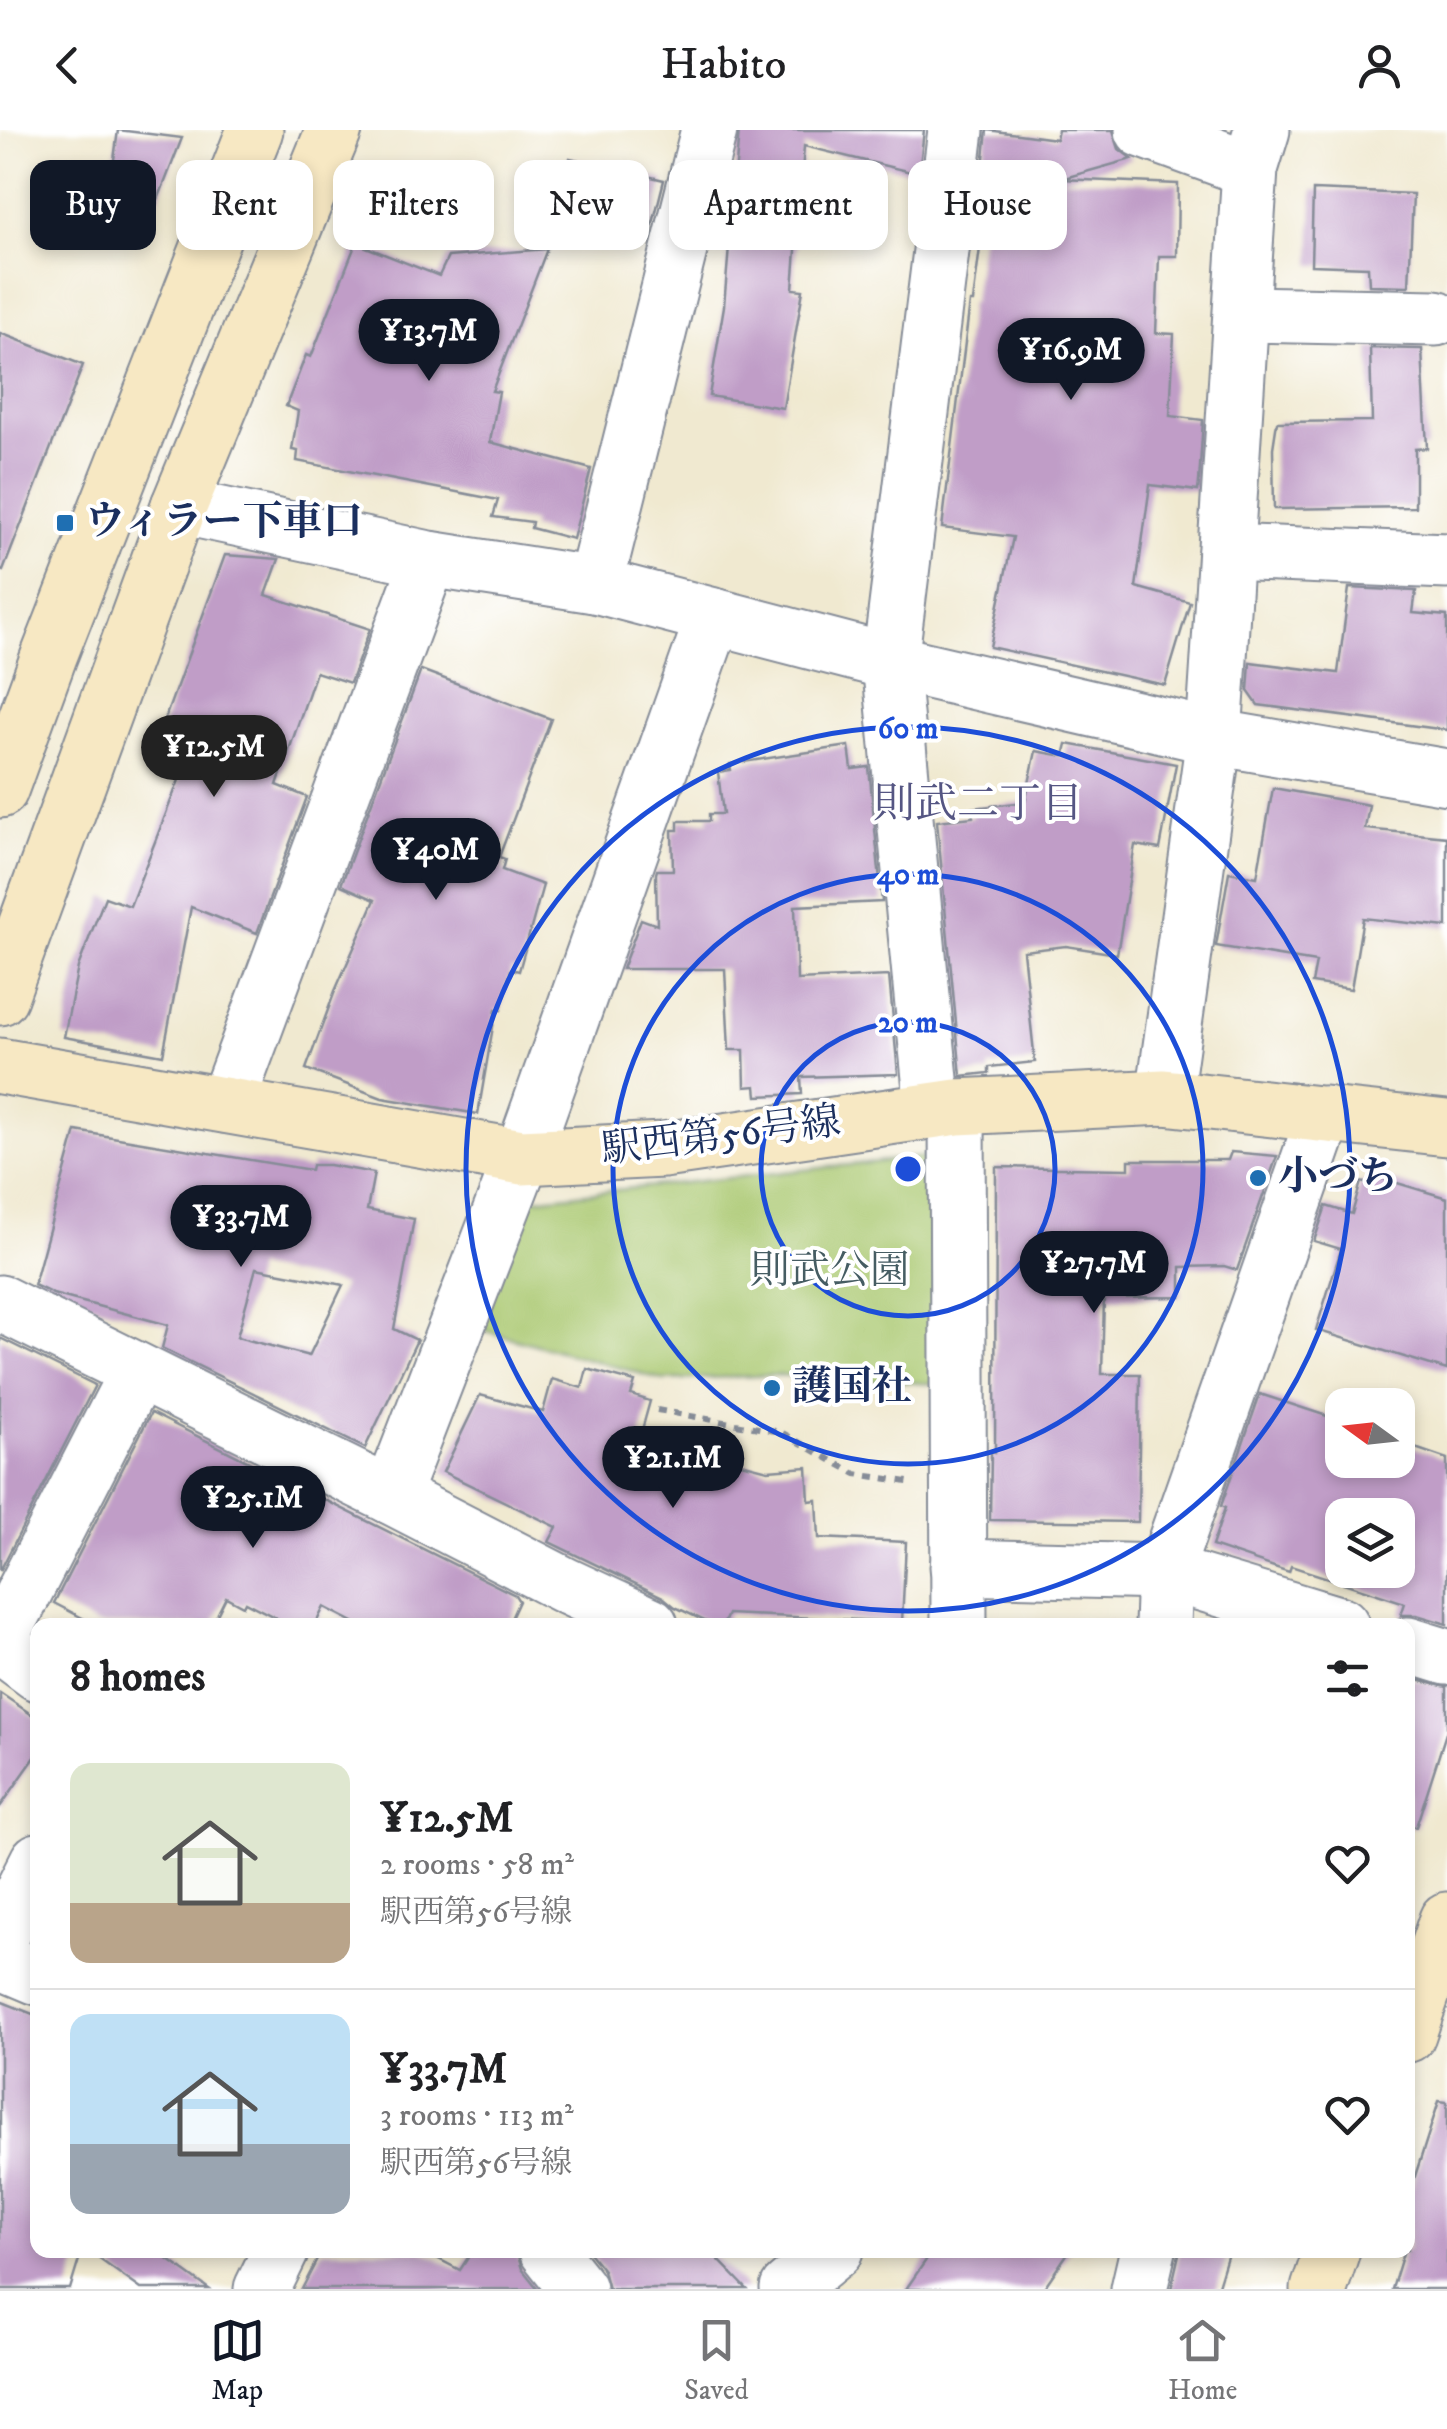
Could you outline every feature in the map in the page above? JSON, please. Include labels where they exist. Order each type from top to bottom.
[{"type":"street","points":[[5,760],[255,130]]},
{"type":"street","points":[[0,998],[179,506],[334,130]]},
{"type":"street","points":[[595,584],[710,130]]},
{"type":"street","points":[[956,130],[890,662],[945,1109],[959,1618]]},
{"type":"street","points":[[1143,130],[1256,150],[1214,737],[1164,1098]]},
{"type":"street","points":[[1243,314],[1436,318]]},
{"type":"street","points":[[179,506],[429,559],[595,584],[890,662],[1214,737],[1447,777]]},
{"type":"street","points":[[1226,552],[1447,561]]},
{"type":"street","points":[[226,1105],[429,559]]},
{"type":"street","points":[[390,1496],[522,1157],[714,616]]},
{"type":"street","name":"駅西第56号線","points":[[0,1066],[522,1157],[662,1150],[945,1109],[1164,1098],[1447,1128]]},
{"type":"street","points":[[1163,1618],[1165,1572],[1325,1114]]},
{"type":"street","points":[[0,1304],[390,1496],[557,1605],[617,1618]]},
{"type":"street","points":[[30,1666],[0,1642],[137,1372]]},
{"type":"street","points":[[958,1568],[1165,1572],[1318,1618]]},
{"type":"street","points":[[1415,1647],[1447,1657]]},
{"type":"street","points":[[0,1936],[30,1877]]},
{"type":"street","points":[[1415,2014],[1447,1920]]},
{"type":"street","points":[[0,1961],[30,1973]]},
{"type":"street","points":[[262,2289],[276,2258]]},
{"type":"street","points":[[553,2258],[578,2289]]},
{"type":"street","points":[[788,2289],[825,2258]]},
{"type":"street","points":[[1139,2289],[1146,2258]]},
{"type":"street","points":[[1319,2289],[1329,2258]]},
{"type":"path","points":[[657,1410],[780,1432],[856,1474],[958,1489]]},
{"type":"green space","name":"則武公園","points":[[923,1157],[939,1178],[934,1384],[780,1375],[664,1380],[479,1329],[523,1200]]},
{"type":"building","points":[[118,130],[182,138],[156,205],[156,160],[114,160]]},
{"type":"building","points":[[739,130],[924,130],[921,160],[908,160],[908,171],[888,166],[888,160],[862,160],[804,146],[803,160],[736,160]]},
{"type":"building","points":[[987,130],[1056,139],[1058,130],[1113,130],[1119,149],[1132,159],[1067,177],[1067,160],[984,160]]},
{"type":"building","points":[[649,176],[664,180],[649,235]]},
{"type":"building","points":[[1067,179],[1178,184],[1177,256],[1159,256],[1156,333],[1174,334],[1170,416],[1203,420],[1199,482],[1198,491],[1150,485],[1136,587],[1190,602],[1165,685],[990,647],[1013,537],[942,528],[980,250],[1067,250]]},
{"type":"building","points":[[1313,190],[1413,194],[1409,286],[1369,285],[1368,267],[1311,265]]},
{"type":"building","points":[[353,250],[374,250],[439,276],[448,257],[547,250],[492,391],[499,392],[490,442],[591,469],[573,539],[531,528],[532,522],[493,517],[498,500],[297,461],[298,451],[292,450],[298,411],[286,406],[306,355],[311,357]]},
{"type":"building","points":[[729,250],[796,250],[793,289],[803,290],[783,408],[709,396]]},
{"type":"building","points":[[0,333],[83,365],[3,571],[0,570]]},
{"type":"building","points":[[1370,348],[1422,349],[1427,448],[1415,449],[1415,507],[1274,509],[1273,448],[1277,422],[1372,421]]},
{"type":"building","points":[[225,555],[279,559],[266,595],[370,629],[350,683],[316,672],[277,785],[307,797],[257,933],[191,907],[163,1055],[64,1037],[78,967],[105,897],[130,906],[193,744],[160,732]]},
{"type":"building","points":[[1349,588],[1416,591],[1413,613],[1447,616],[1447,730],[1258,705],[1248,691],[1250,662],[1338,673]]},
{"type":"building","points":[[421,670],[551,719],[499,857],[505,859],[502,870],[543,885],[519,971],[511,969],[501,1010],[496,1009],[478,1114],[382,1098],[306,1069],[375,900],[341,885]]},
{"type":"building","points":[[1067,744],[1176,764],[1160,849],[1135,845],[1117,954],[1066,946],[1023,951],[1035,1062],[989,1067],[989,1073],[961,1076],[937,821],[973,817],[972,808],[1025,802],[1036,751],[1064,756]]},
{"type":"building","points":[[849,746],[852,769],[869,767],[882,902],[795,906],[797,980],[889,976],[898,1074],[801,1077],[802,1094],[757,1096],[756,1086],[745,1087],[744,1050],[729,1050],[725,969],[622,969],[641,919],[657,925],[656,874],[657,870],[673,870],[672,830],[678,830],[678,821],[709,821],[709,814],[723,814],[718,772],[731,770],[730,764]]},
{"type":"building","points":[[1273,788],[1369,805],[1365,829],[1447,837],[1447,927],[1363,918],[1351,989],[1312,983],[1316,962],[1216,946],[1229,872],[1257,877]]},
{"type":"building","points":[[76,1131],[311,1170],[312,1165],[329,1165],[374,1173],[367,1210],[414,1219],[394,1329],[417,1340],[365,1448],[162,1348],[168,1325],[53,1294],[34,1285]],"holes":[[[256,1268],[343,1285],[309,1356],[237,1337]]]},
{"type":"building","points":[[1231,1152],[1277,1156],[1237,1270],[1224,1266],[1181,1267],[1181,1297],[1104,1298],[1102,1374],[1140,1374],[1138,1522],[990,1520],[991,1451],[995,1452],[996,1167],[1129,1169],[1129,1160],[1228,1160]]},
{"type":"building","points":[[1374,1176],[1447,1198],[1447,1370],[1316,1330],[1341,1249],[1314,1241],[1326,1206],[1352,1214],[1361,1182],[1372,1185]]},
{"type":"building","points":[[0,1338],[95,1385],[0,1571]]},
{"type":"building","points":[[587,1369],[635,1382],[631,1395],[650,1401],[640,1437],[768,1470],[807,1467],[809,1501],[817,1500],[819,1538],[906,1542],[902,1618],[728,1614],[726,1618],[698,1618],[549,1542],[557,1527],[443,1472],[480,1395],[543,1412],[552,1379],[582,1388]]},
{"type":"building","points":[[1260,1394],[1325,1415],[1325,1478],[1415,1478],[1415,1448],[1447,1459],[1447,1624],[1417,1615],[1401,1615],[1405,1603],[1359,1588],[1415,1588],[1415,1498],[1325,1498],[1325,1577],[1291,1566],[1289,1572],[1212,1546],[1225,1508],[1221,1506]]},
{"type":"building","points":[[151,1413],[515,1595],[519,1601],[511,1618],[345,1618],[324,1607],[318,1618],[276,1618],[226,1597],[216,1618],[83,1618],[54,1603]]},
{"type":"building","points":[[1415,1680],[1447,1687],[1447,1730],[1416,1827]]},
{"type":"building","points":[[0,1693],[30,1714],[30,1764],[0,1807]]},
{"type":"building","points":[[0,2001],[30,2013],[30,2258],[80,2258],[70,2289],[0,2289]]},
{"type":"building","points":[[1439,2101],[1447,2102],[1447,2289],[1392,2289],[1402,2258],[1415,2258],[1415,2176]]},
{"type":"building","points":[[98,2258],[166,2258],[209,2289],[141,2289]]},
{"type":"building","points":[[318,2258],[437,2258],[460,2270],[468,2258],[519,2258],[538,2289],[302,2289]]},
{"type":"building","points":[[593,2258],[717,2258],[747,2289],[608,2289],[603,2270]]},
{"type":"building","points":[[927,2258],[1064,2258],[1043,2289],[906,2289]]},
{"type":"building","points":[[1178,2258],[1227,2258],[1217,2289],[1171,2289]]},
{"type":"place","name":"ウィラー下車口","points":[[65,523]]},
{"type":"place","name":"小づち","points":[[1258,1178]]},
{"type":"place","name":"護国社","points":[[772,1388]]},
{"type":"district","name":"則武二丁目","points":[[978,805]]}]
